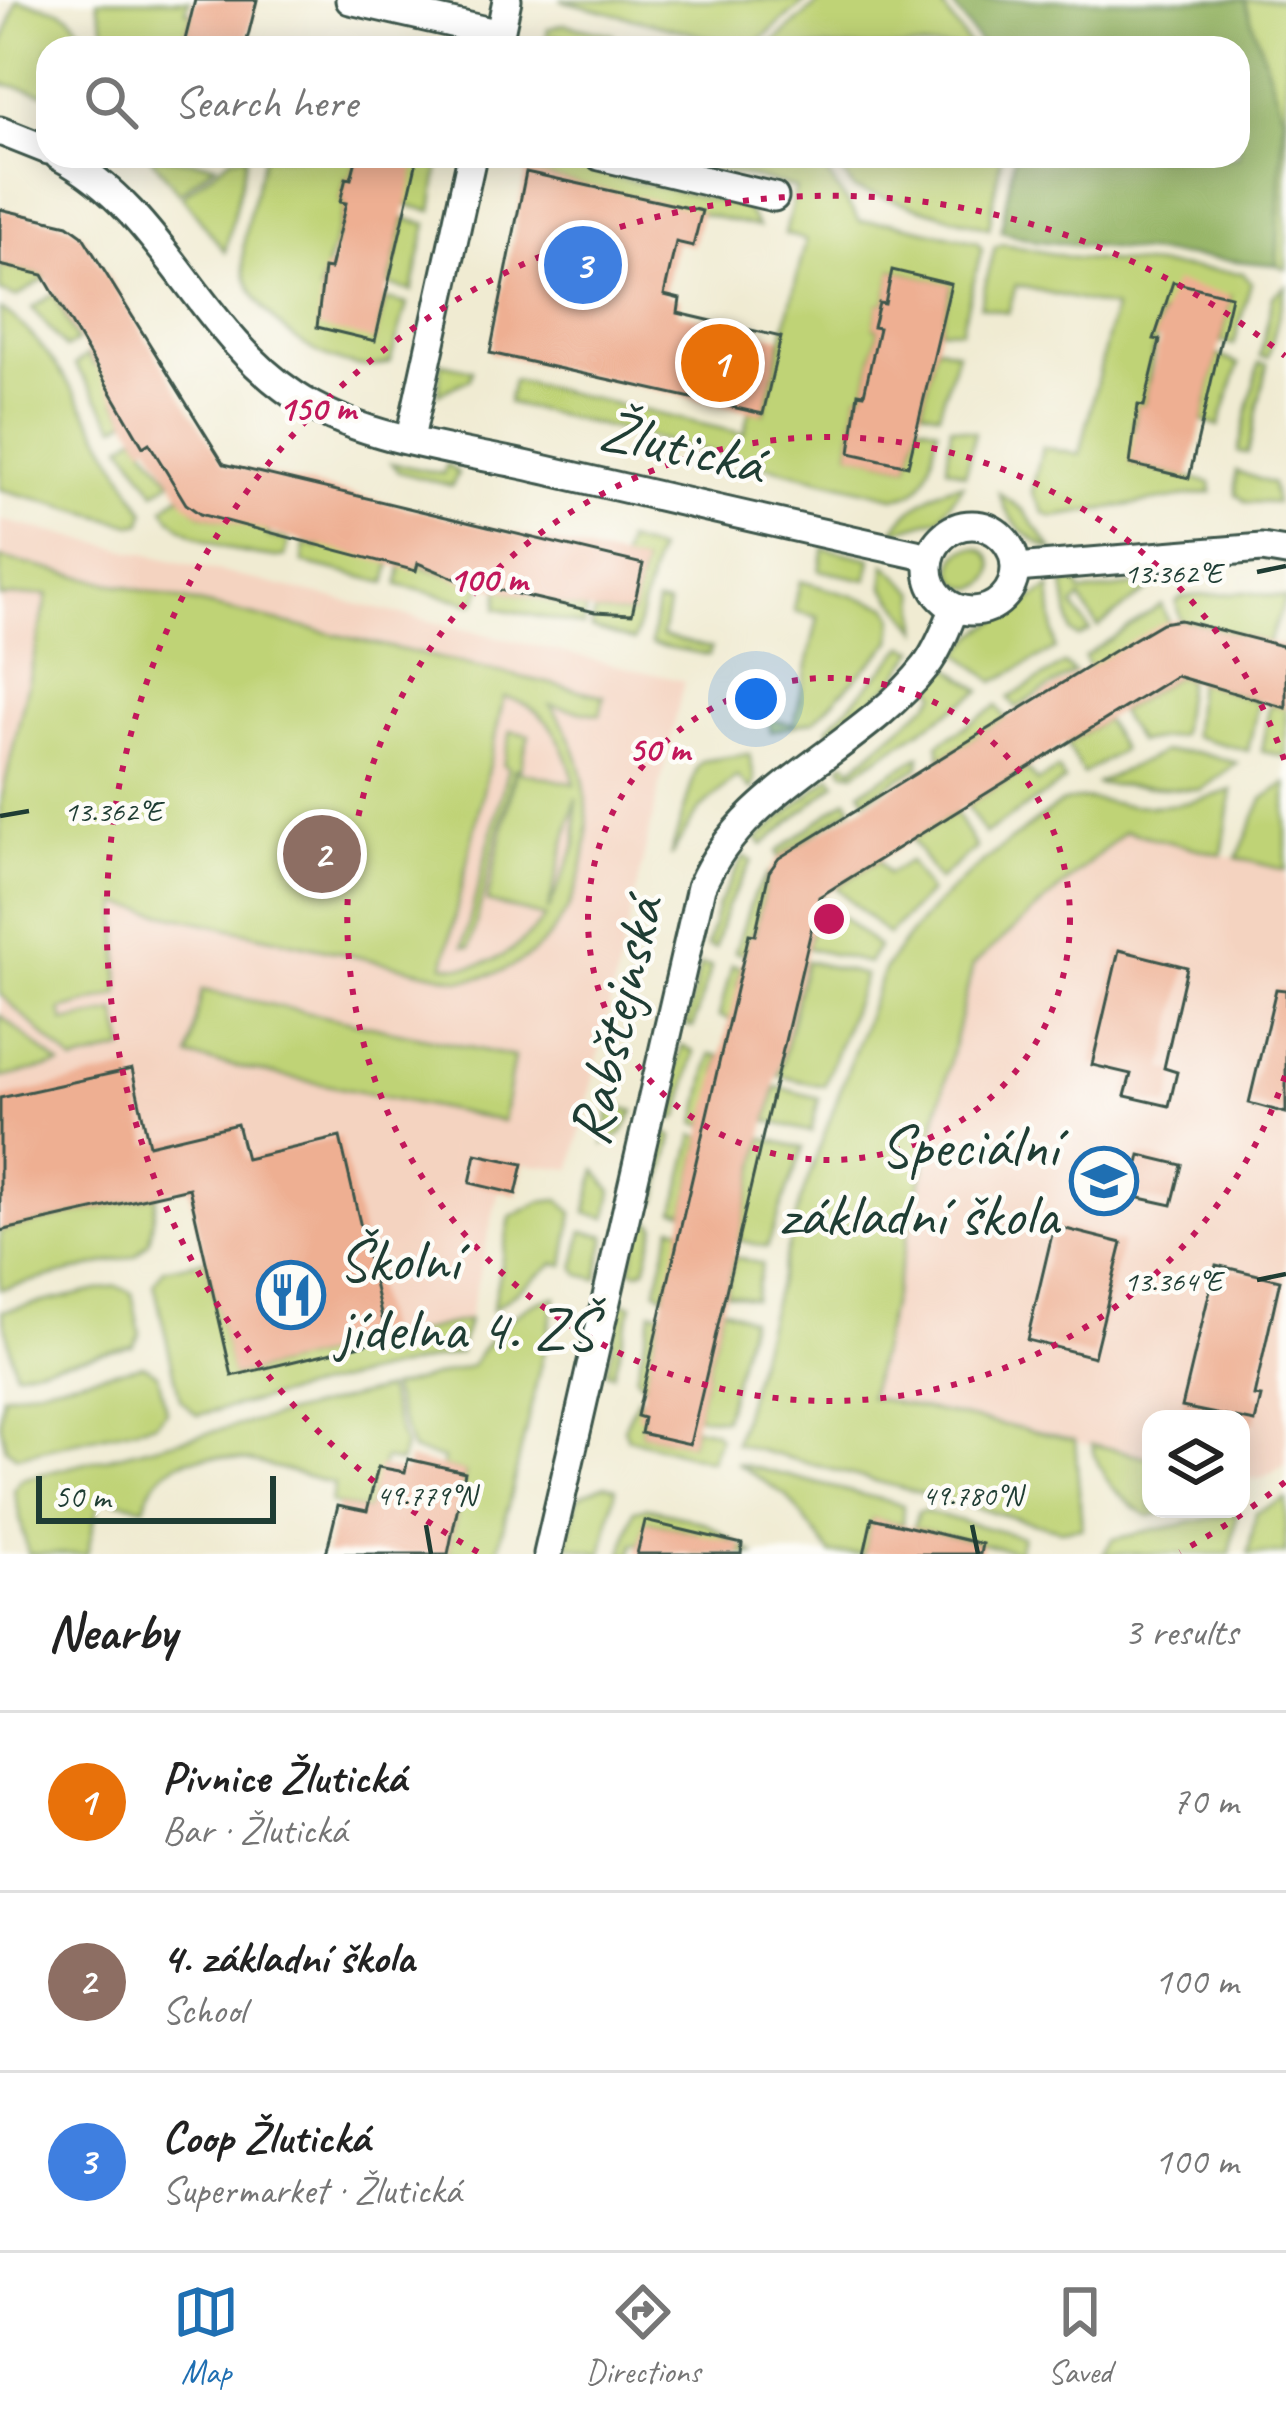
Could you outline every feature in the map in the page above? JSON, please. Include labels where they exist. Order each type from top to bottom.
[{"type":"street","points":[[350,0],[480,36]]},
{"type":"street","points":[[499,36],[507,0]]},
{"type":"street","points":[[0,131],[36,145]]},
{"type":"street","name":"Žlutická","points":[[78,168],[148,226],[220,326],[276,383],[319,409],[410,438],[930,557]]},
{"type":"street","points":[[410,438],[469,168]]},
{"type":"street","points":[[651,168],[774,197]]},
{"type":"street","points":[[975,524],[1004,538],[1016,568],[1010,590],[1000,602],[978,611],[955,608],[933,587],[930,557],[947,532],[975,524]]},
{"type":"street","points":[[1016,568],[1262,548],[1286,552]]},
{"type":"street","name":"Rabštejnská","points":[[548,1554],[700,886],[731,833],[910,684],[935,652],[955,608]]},
{"type":"shaded area","points":[[0,520],[684,681],[572,1169],[523,1164],[516,1194],[499,1190],[468,1320],[232,1376],[187,1177],[0,1231]]},
{"type":"shaded area","name":"Speciální základní škola","points":[[1125,831],[1286,870],[1286,1465],[1261,1479],[1250,1478],[1250,1410],[1142,1410],[1142,1456],[869,1398],[973,965]]},
{"type":"green space","points":[[17,0],[63,12],[84,36],[36,36],[36,91],[0,83],[0,52]]},
{"type":"green space","points":[[97,0],[189,0],[186,11],[192,13],[186,36],[106,36]]},
{"type":"green space","points":[[560,0],[807,0],[765,36],[703,36]]},
{"type":"green space","points":[[822,0],[938,0],[963,36],[781,36]]},
{"type":"green space","points":[[949,0],[1245,0],[1283,116],[1277,265],[1037,241],[1001,231],[1012,168],[1250,168],[1250,36],[974,36]]},
{"type":"green space","points":[[1245,0],[1286,0],[1286,269],[1277,265],[1283,116]]},
{"type":"green space","points":[[564,24],[614,35],[547,36],[548,29]]},
{"type":"green space","points":[[159,168],[211,168],[179,193]]},
{"type":"green space","points":[[218,168],[244,168],[225,252],[182,196]]},
{"type":"green space","points":[[261,168],[354,168],[351,179],[346,178],[340,201],[346,203],[319,291],[374,341],[386,299],[407,304],[390,362],[344,363],[296,339],[274,320],[246,278],[243,256]]},
{"type":"green space","points":[[408,168],[438,168],[432,211],[406,205]]},
{"type":"green space","points":[[527,168],[577,168],[745,207],[758,227],[526,172]]},
{"type":"green space","points":[[715,168],[823,168],[860,222],[890,222],[977,242],[982,249],[961,330],[940,329],[951,285],[893,270],[885,304],[879,304],[874,327],[879,328],[864,394],[858,394],[850,452],[908,466],[918,423],[938,428],[931,463],[915,490],[894,497],[508,403],[513,380],[744,434],[750,410],[764,413],[806,240],[785,234],[796,188]]},
{"type":"green space","points":[[840,168],[999,168],[989,228],[854,189]]},
{"type":"green space","points":[[404,219],[427,224],[412,291],[389,285]]},
{"type":"green space","points":[[1004,244],[1073,258],[1243,273],[1251,282],[1234,345],[1221,342],[1231,296],[1160,315],[1144,406],[1138,405],[1133,428],[1138,431],[1131,464],[1211,483],[1212,492],[1053,517],[1044,513],[1032,492],[1042,447],[1080,455],[1114,308],[1016,285],[1008,313],[980,306],[995,247]]},
{"type":"green space","points":[[0,265],[45,279],[16,297],[0,291]]},
{"type":"green space","points":[[1286,286],[1268,357],[1260,356],[1273,296]]},
{"type":"green space","points":[[54,294],[77,341],[66,348],[32,308]]},
{"type":"green space","points":[[0,309],[20,323],[60,371],[145,512],[142,523],[132,525],[0,489]]},
{"type":"green space","points":[[936,345],[957,352],[939,413],[922,409]]},
{"type":"green space","points":[[87,355],[94,366],[99,364],[121,398],[116,401],[128,419],[116,426],[75,365]]},
{"type":"green space","points":[[1217,355],[1239,364],[1219,426],[1202,421]]},
{"type":"green space","points":[[441,363],[472,370],[470,379],[438,394]]},
{"type":"green space","points":[[1259,363],[1267,364],[1248,453],[1238,452]]},
{"type":"green space","points":[[951,426],[975,432],[965,474],[947,467]]},
{"type":"green space","points":[[136,435],[171,481],[155,492],[123,445]]},
{"type":"green space","points":[[392,463],[443,474],[447,464],[458,473],[452,486],[399,472]]},
{"type":"green space","points":[[1236,471],[1272,484],[1276,503],[1246,502],[1236,494]]},
{"type":"green space","points":[[963,484],[940,518],[893,532],[924,500]]},
{"type":"green space","points":[[999,493],[1023,510],[1053,550],[1019,528]]},
{"type":"green space","points":[[180,495],[200,514],[268,530],[268,536],[289,541],[285,556],[219,546],[184,529],[164,508]]},
{"type":"green space","points":[[626,541],[657,551],[634,641],[591,628],[595,612],[632,614],[643,564],[622,560]]},
{"type":"green space","points":[[321,542],[391,563],[386,583],[303,563],[304,544],[319,548]]},
{"type":"green space","points":[[824,548],[871,559],[867,580],[819,570]]},
{"type":"green space","points":[[973,548],[987,554],[993,568],[987,582],[973,588],[959,582],[953,568],[959,554]]},
{"type":"green space","points":[[0,558],[604,696],[600,715],[550,705],[571,741],[584,783],[587,828],[581,871],[566,912],[541,945],[507,969],[462,980],[119,904],[119,994],[61,1010],[64,1022],[116,1012],[125,1049],[74,1063],[0,994],[0,806],[48,594],[0,597]],"holes":[[[504,697],[532,709],[552,729],[575,784],[516,771],[487,902],[545,917],[501,956],[475,966],[444,965]],[[576,798],[576,845],[548,911],[548,910]]]},
{"type":"green space","points":[[885,564],[917,593],[919,630],[884,587]]},
{"type":"green space","points":[[417,565],[483,586],[474,604],[398,585],[401,567]]},
{"type":"green space","points":[[800,581],[888,606],[894,616],[892,641],[814,721],[771,732],[769,720],[794,724],[818,617],[794,611]]},
{"type":"green space","points":[[1077,582],[1081,593],[1157,583],[1098,627],[1080,599],[1073,606],[1090,631],[1078,637],[1071,632],[1064,584]]},
{"type":"green space","points":[[1050,588],[1055,649],[994,682],[959,653],[976,634]]},
{"type":"green space","points":[[499,589],[587,610],[583,626],[497,608]]},
{"type":"green space","points":[[1246,592],[1286,598],[1268,643],[1180,620],[1176,602],[1181,597]]},
{"type":"green space","points":[[657,603],[668,605],[662,636],[711,648],[709,655],[651,644]]},
{"type":"green space","points":[[1161,605],[1169,622],[1089,668],[1084,657]]},
{"type":"green space","points":[[905,646],[916,650],[893,682],[829,738],[828,728]]},
{"type":"green space","points":[[1064,664],[1074,672],[1016,708],[1009,698]]},
{"type":"green space","points":[[949,666],[981,691],[854,773],[844,771],[841,764],[846,761],[852,769],[929,703],[937,693],[932,686]]},
{"type":"green space","points":[[1176,676],[1187,679],[1180,735],[1138,742],[1119,712]]},
{"type":"green space","points":[[1197,681],[1258,702],[1248,751],[1193,736]]},
{"type":"green space","points":[[1286,702],[1286,757],[1261,751],[1270,704],[1284,707]]},
{"type":"green space","points":[[997,706],[1006,719],[941,758],[938,744]]},
{"type":"green space","points":[[1105,720],[1122,750],[1083,774],[1067,744]]},
{"type":"green space","points":[[511,731],[529,735],[520,769],[514,769],[470,947],[463,946],[508,767],[503,765]]},
{"type":"green space","points":[[1163,752],[1195,752],[1237,763],[1201,790],[1095,784]]},
{"type":"green space","points":[[749,754],[755,780],[751,790],[737,776],[698,811],[670,857],[697,767],[702,761]]},
{"type":"green space","points":[[920,756],[919,766],[865,799],[861,791]]},
{"type":"green space","points":[[1027,769],[1037,782],[1058,769],[1065,781],[985,834],[967,805]]},
{"type":"green space","points":[[831,776],[836,783],[763,845],[757,839]]},
{"type":"green space","points":[[1286,783],[1286,870],[1237,858],[1263,799]]},
{"type":"green space","points":[[1232,790],[1222,855],[1125,831],[973,965],[869,1397],[1075,1440],[1082,1528],[1060,1530],[735,1444],[800,1202],[883,972],[901,946],[963,879],[1061,803],[1170,805]]},
{"type":"green space","points":[[847,799],[852,807],[779,858],[777,852]]},
{"type":"green space","points":[[956,813],[976,848],[938,880],[912,839]]},
{"type":"green space","points":[[744,856],[752,861],[726,908],[715,948],[707,946],[718,905]]},
{"type":"green space","points":[[879,860],[888,874],[909,861],[929,892],[888,935],[836,887]]},
{"type":"green space","points":[[769,872],[754,935],[749,935],[744,954],[735,952],[753,896]]},
{"type":"green space","points":[[819,897],[878,947],[868,963],[807,948]]},
{"type":"green space","points":[[806,961],[865,975],[824,1086],[779,1076]]},
{"type":"green space","points":[[700,965],[711,967],[693,1027],[686,1025]]},
{"type":"green space","points":[[732,965],[741,967],[737,986],[742,988],[734,1021],[719,1016]]},
{"type":"green space","points":[[202,990],[514,1057],[503,1121],[189,1057]]},
{"type":"green space","points":[[0,1015],[60,1065],[0,1078]]},
{"type":"green space","points":[[682,1045],[694,1052],[680,1115],[666,1118]]},
{"type":"green space","points":[[711,1054],[720,1056],[717,1072],[722,1074],[704,1125],[696,1123]]},
{"type":"green space","points":[[776,1087],[819,1098],[811,1132],[767,1121]]},
{"type":"green space","points":[[611,1105],[634,1111],[622,1134],[604,1144]]},
{"type":"green space","points":[[662,1130],[673,1137],[657,1202],[647,1200]]},
{"type":"green space","points":[[694,1135],[702,1137],[685,1212],[675,1210]]},
{"type":"green space","points":[[763,1138],[803,1148],[767,1247],[738,1240]]},
{"type":"green space","points":[[596,1170],[612,1191],[607,1218],[586,1213]]},
{"type":"green space","points":[[157,1195],[149,1242],[135,1256],[0,1289],[0,1231]]},
{"type":"green space","points":[[559,1200],[573,1213],[564,1265],[555,1263],[492,1310],[510,1218],[540,1202]]},
{"type":"green space","points":[[643,1216],[656,1225],[645,1269],[638,1272],[630,1270]]},
{"type":"green space","points":[[672,1226],[682,1228],[676,1278],[669,1278],[665,1296],[656,1289]]},
{"type":"green space","points":[[583,1231],[606,1236],[597,1279],[580,1275],[575,1266]]},
{"type":"green space","points":[[734,1257],[762,1264],[754,1299],[726,1293]]},
{"type":"green space","points":[[206,1260],[233,1376],[468,1320],[459,1353],[197,1415],[180,1399],[154,1283],[164,1269]]},
{"type":"green space","points":[[116,1286],[132,1293],[140,1334],[133,1346],[15,1372],[2,1311]]},
{"type":"green space","points":[[556,1297],[497,1554],[448,1554],[465,1473],[442,1467],[443,1459],[412,1451],[390,1388],[471,1366],[518,1313]]},
{"type":"green space","points":[[622,1302],[632,1305],[613,1374],[606,1372]]},
{"type":"green space","points":[[722,1307],[750,1319],[724,1419],[696,1416]]},
{"type":"green space","points":[[652,1311],[661,1312],[645,1386],[636,1376]]},
{"type":"green space","points":[[143,1365],[158,1374],[166,1411],[156,1423],[17,1456],[6,1448],[0,1423],[3,1395]]},
{"type":"green space","points":[[386,1389],[404,1445],[400,1463],[384,1459],[367,1511],[331,1503],[334,1484],[253,1462],[198,1458],[175,1465],[157,1480],[144,1507],[100,1497],[87,1554],[28,1554],[14,1490],[21,1479]]},
{"type":"green space","points":[[638,1397],[644,1418],[642,1433],[690,1443],[694,1427],[714,1431],[719,1438],[710,1461],[628,1438],[624,1428]]},
{"type":"green space","points":[[1092,1444],[1142,1456],[1142,1512],[1120,1495]]},
{"type":"green space","points":[[736,1463],[903,1505],[902,1525],[872,1519],[864,1554],[831,1554],[787,1496]]},
{"type":"green space","points":[[605,1485],[616,1488],[602,1554],[567,1545],[578,1497]]},
{"type":"green space","points":[[1286,1499],[1286,1554],[1248,1554],[1256,1513]]},
{"type":"green space","points":[[647,1507],[705,1523],[754,1554],[692,1554],[697,1533],[646,1521],[640,1544],[634,1543],[631,1554],[622,1554],[634,1510]]},
{"type":"green space","points":[[918,1512],[1022,1537],[1018,1552],[913,1528]]},
{"type":"green space","points":[[1213,1518],[1236,1518],[1230,1554],[1103,1554],[1113,1539]]},
{"type":"building","points":[[195,0],[257,0],[248,36],[186,36]]},
{"type":"building","points":[[354,168],[415,168],[375,341],[317,327],[324,268],[330,269],[346,203],[340,202],[346,178],[351,179]]},
{"type":"building","points":[[526,172],[702,211],[693,246],[676,242],[664,295],[680,299],[678,313],[781,337],[763,414],[490,353]]},
{"type":"building","points":[[0,209],[68,225],[82,235],[224,464],[643,564],[632,614],[595,612],[461,581],[418,563],[416,571],[200,514],[186,504],[149,443],[143,447],[43,275],[0,265]]},
{"type":"building","points":[[892,270],[951,284],[908,466],[850,453],[858,393],[864,394],[879,328],[873,327],[879,303],[885,304]]},
{"type":"building","points":[[1173,282],[1231,296],[1189,478],[1130,464],[1138,405],[1144,406],[1160,340],[1154,339]]},
{"type":"building","points":[[1180,620],[1286,647],[1286,708],[1176,676],[819,897],[690,1444],[641,1433],[644,1418],[637,1416],[749,934],[755,935],[769,872],[779,858],[1114,651],[1162,623]]},
{"type":"building","points":[[1119,950],[1187,967],[1164,1068],[1177,1072],[1169,1106],[1125,1096],[1131,1074],[1092,1065]]},
{"type":"building","points":[[1276,989],[1286,990],[1286,1113],[1249,1103]]},
{"type":"building","points":[[132,1069],[149,1145],[237,1124],[246,1159],[340,1137],[387,1339],[232,1376],[189,1188],[0,1231],[0,1098]]},
{"type":"building","points":[[476,1154],[523,1164],[516,1194],[470,1183]]},
{"type":"building","points":[[1140,1155],[1182,1165],[1172,1205],[1131,1196]]},
{"type":"building","points":[[1054,1226],[1122,1243],[1094,1357],[1027,1340]]},
{"type":"building","points":[[1216,1265],[1280,1280],[1254,1396],[1261,1397],[1255,1422],[1250,1421],[1250,1410],[1182,1407]]},
{"type":"building","points":[[408,1459],[465,1472],[448,1554],[326,1554],[338,1505],[367,1511],[378,1467],[405,1472]]},
{"type":"building","points":[[872,1518],[982,1544],[980,1554],[864,1554]]},
{"type":"building","points":[[645,1521],[742,1544],[741,1554],[637,1554]]},
{"type":"place","name":"Coop Žlutická","points":[[583,265]]},
{"type":"place","name":"Pivnice Žlutická","points":[[720,363]]},
{"type":"place","name":"4. základní škola","points":[[322,854]]},
{"type":"place","name":"Speciální základní škola","points":[[1104,1181]]},
{"type":"place","name":"Školní jídelna 4. ZŠ","points":[[291,1295]]}]
